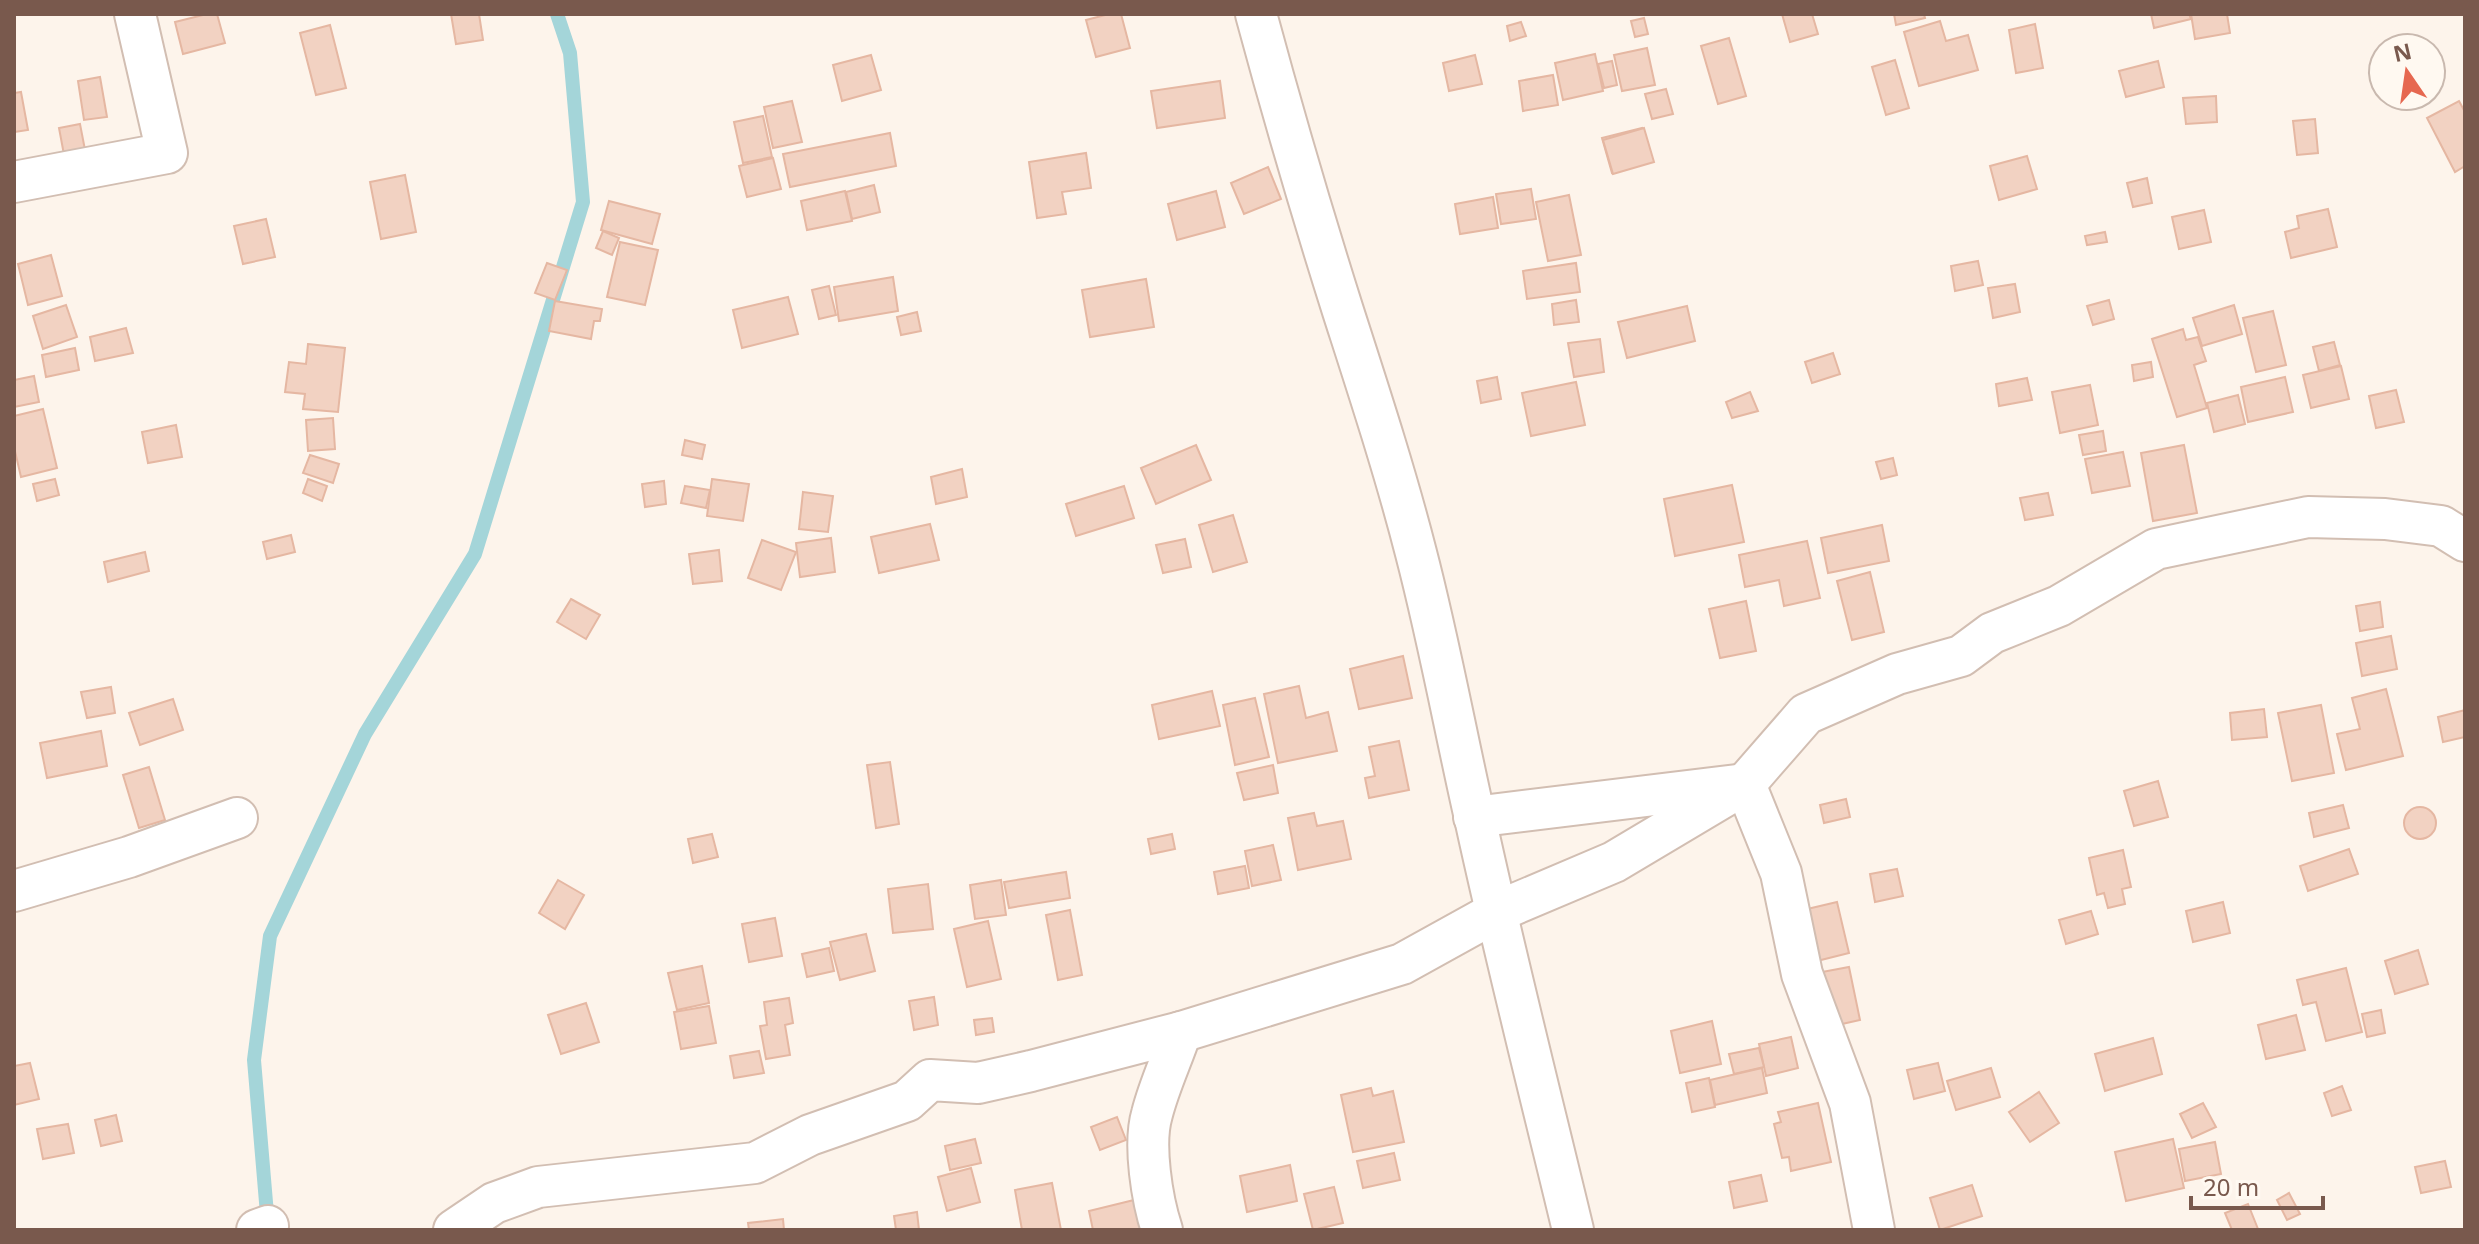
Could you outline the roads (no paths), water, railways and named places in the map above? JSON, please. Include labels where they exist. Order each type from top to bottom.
[{"type":"street","points":[[14,182],[167,153],[135,14]]},
{"type":"street","points":[[1256,14],[1343,311],[1379,415],[1416,551],[1446,675],[1474,817],[1573,1230]]},
{"type":"street","points":[[454,1230],[494,1203],[538,1187],[755,1163],[810,1135],[907,1101],[930,1080],[978,1083],[1181,1032],[1402,964],[1496,912],[1614,862],[1745,784],[1806,714],[1897,674],[1961,656],[1992,633],[2059,606],[2156,549],[2308,517],[2385,519],[2441,526],[2465,541]]},
{"type":"street","points":[[1474,817],[1745,784]]},
{"type":"street","points":[[1745,784],[1781,873],[1802,974],[1850,1103],[1874,1230]]},
{"type":"street","points":[[14,891],[129,857],[237,818]]},
{"type":"street","points":[[1162,1230],[1149,1154],[1151,1117],[1181,1032]]},
{"type":"waterway","points":[[268,1226],[254,1060],[270,936],[365,734],[475,554],[583,202],[570,53],[557,14]]}]
